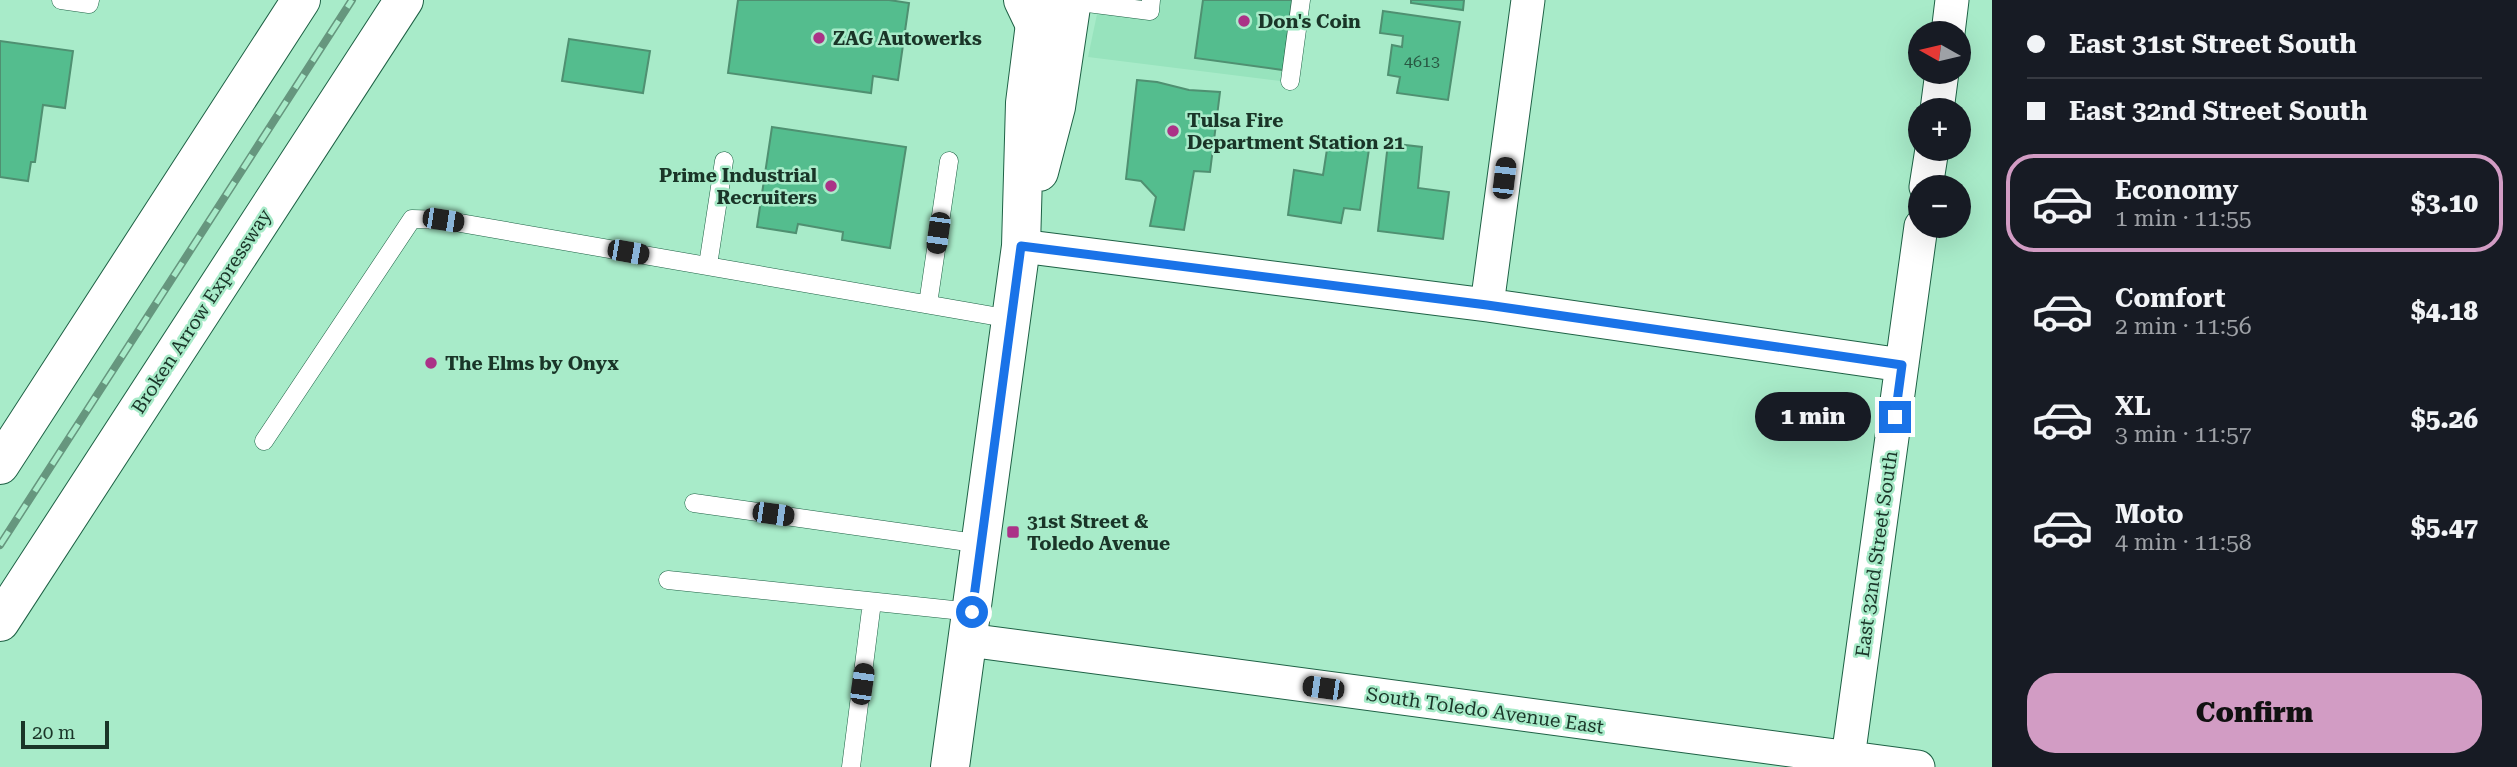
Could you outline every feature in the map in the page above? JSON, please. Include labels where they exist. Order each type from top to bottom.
[{"type":"main road","points":[[0,465],[301,0]]},
{"type":"main road","name":"Broken Arrow Expressway","points":[[0,622],[404,0]]},
{"type":"main road","points":[[950,767],[1021,246],[1026,103],[1048,5]]},
{"type":"street","points":[[1487,305],[1528,0]]},
{"type":"street","points":[[1949,21],[1952,0]]},
{"type":"street","name":"East 32nd Street South","points":[[1848,758],[1919,238]]},
{"type":"street","points":[[1021,246],[1487,305],[1902,365]]},
{"type":"street","name":"South Toledo Avenue East","points":[[970,626],[1918,767]]},
{"type":"lane","points":[[61,0],[89,4],[90,0]]},
{"type":"lane","points":[[1048,5],[1150,11],[1151,0]]},
{"type":"lane","points":[[1290,81],[1301,0]]},
{"type":"lane","points":[[708,265],[724,161]]},
{"type":"lane","points":[[928,304],[949,161]]},
{"type":"lane","points":[[264,441],[412,219],[443,220],[1011,318]]},
{"type":"lane","points":[[694,503],[982,544]]},
{"type":"lane","points":[[668,580],[872,602],[970,626]]},
{"type":"lane","points":[[851,767],[872,602]]},
{"type":"shaded area","points":[[1100,0],[1308,0],[1297,83],[1088,57]]},
{"type":"building","name":"ZAG Autowerks","points":[[738,0],[889,0],[909,3],[898,80],[873,76],[871,93],[728,73]]},
{"type":"building","points":[[1203,0],[1292,0],[1283,70],[1195,58]]},
{"type":"building","points":[[1411,0],[1464,0],[1463,10],[1411,3]]},
{"type":"building","points":[[1383,11],[1460,22],[1448,100],[1397,93],[1400,77],[1388,75],[1392,45],[1402,47],[1403,36],[1380,33]]},
{"type":"building","points":[[569,39],[650,51],[643,93],[562,81]]},
{"type":"building","points":[[0,41],[73,51],[65,108],[43,105],[35,162],[31,162],[28,181],[0,177]]},
{"type":"building","name":"Tulsa Fire Department Station 21","points":[[1137,80],[1189,90],[1220,92],[1210,172],[1194,171],[1184,230],[1150,226],[1156,197],[1141,181],[1126,179]]},
{"type":"building","name":"Prime Industrial Recruiters","points":[[772,127],[906,147],[890,248],[842,240],[843,232],[798,224],[796,233],[757,227]]},
{"type":"building","points":[[1328,143],[1369,149],[1360,210],[1344,208],[1341,223],[1288,215],[1294,170],[1323,175]]},
{"type":"building","points":[[1388,143],[1422,147],[1418,188],[1449,192],[1443,239],[1378,231]]},
{"type":"railway","points":[[0,545],[352,0]]},
{"type":"place","name":"Don's Coin","points":[[1244,21]]},
{"type":"place","name":"ZAG Autowerks","points":[[819,38]]},
{"type":"place","name":"Tulsa Fire Department Station 21","points":[[1173,131]]},
{"type":"place","name":"Prime Industrial Recruiters","points":[[831,186]]},
{"type":"place","name":"The Elms by Onyx","points":[[431,363]]},
{"type":"place","name":"31st Street & Toledo Avenue","points":[[1013,532]]},
{"type":"route","points":[[972,612],[1021,246],[1487,305],[1902,365],[1895,417]]}]
